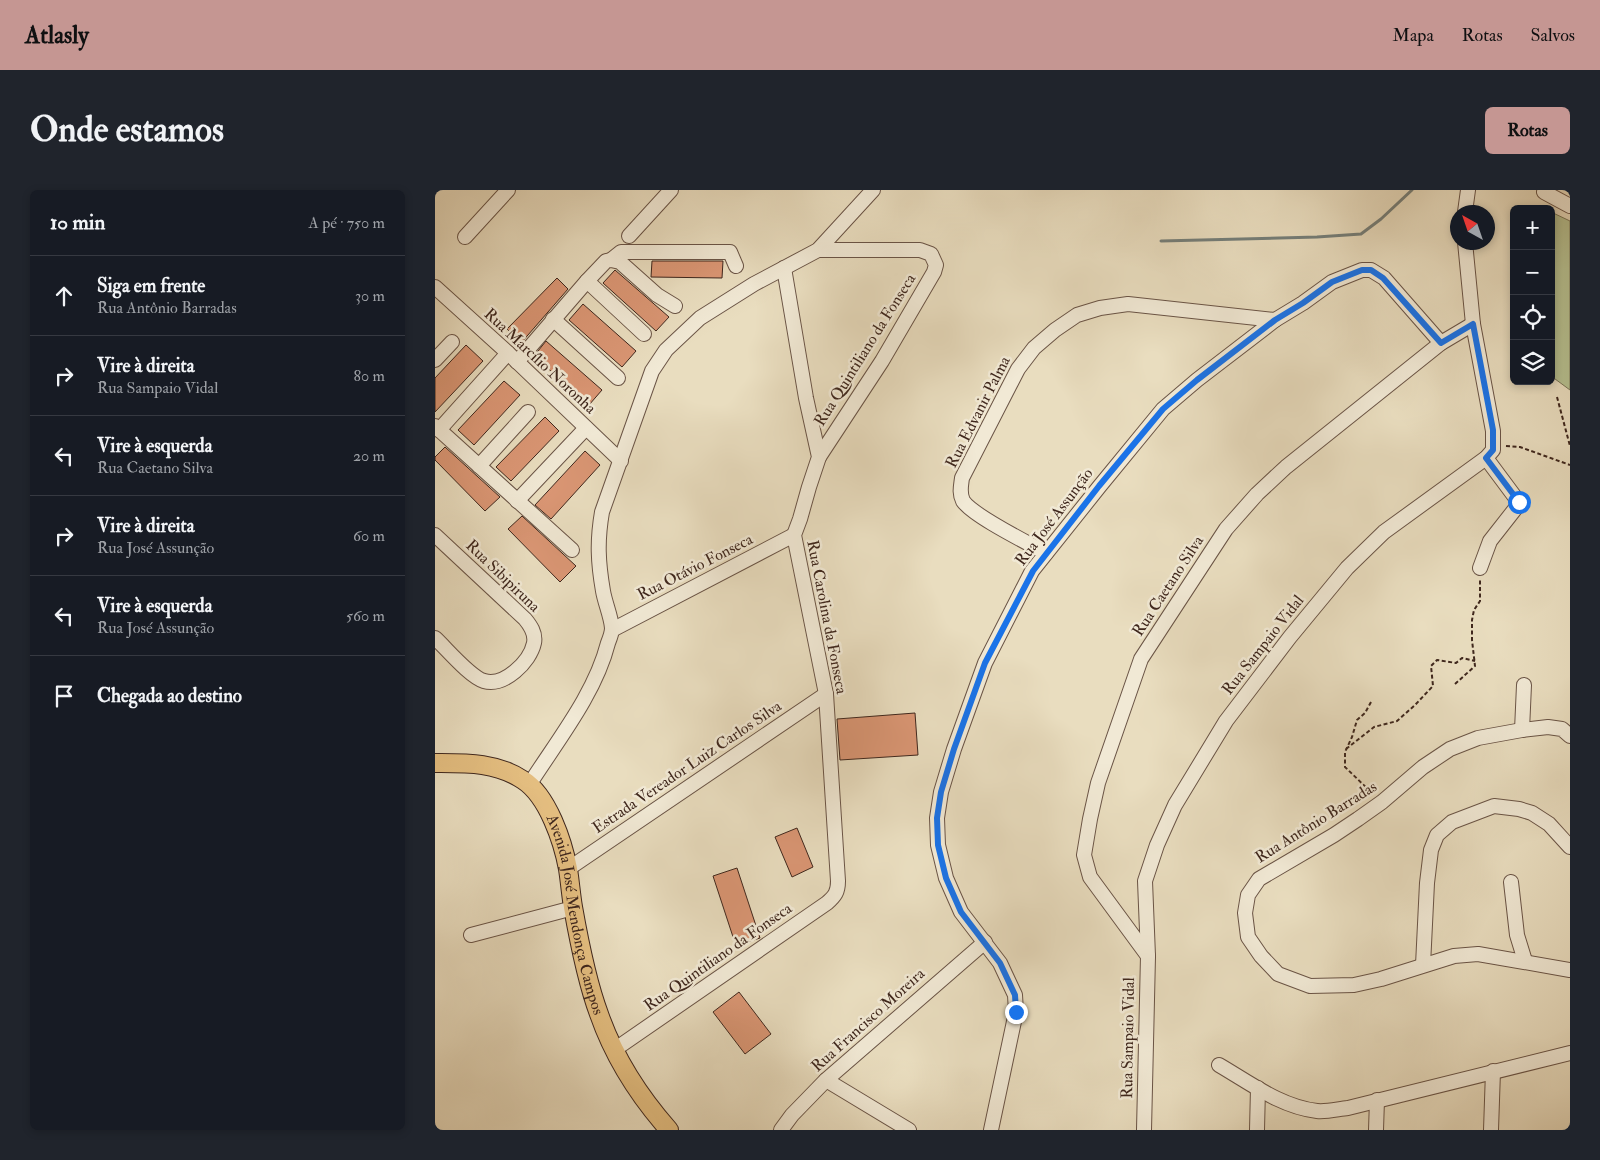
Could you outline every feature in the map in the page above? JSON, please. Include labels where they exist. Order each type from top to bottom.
[{"type":"main road","name":"Avenida José Mendonça Campos","points":[[435,764],[473,763],[486,765],[523,780],[540,797],[560,840],[568,868],[573,908],[598,1012],[614,1050],[638,1091],[669,1130]]},
{"type":"street","points":[[465,237],[508,190]]},
{"type":"street","points":[[629,236],[671,190]]},
{"type":"street","points":[[529,785],[581,704],[597,675],[606,653],[612,630],[600,568],[598,536],[602,512],[652,371],[666,350],[700,318],[754,284],[818,250],[873,190]]},
{"type":"street","points":[[1466,205],[1468,190]]},
{"type":"street","points":[[1544,192],[1570,206]]},
{"type":"street","name":"Rua Quintiliano da Fonseca","points":[[818,250],[920,250],[931,254],[936,265],[882,361],[819,457]]},
{"type":"street","points":[[1466,250],[1473,324],[1493,430],[1494,445]]},
{"type":"street","points":[[572,550],[437,428],[553,320],[606,261],[611,260],[621,252],[731,252],[736,266]]},
{"type":"street","points":[[611,260],[620,262],[657,295],[675,306]]},
{"type":"street","points":[[784,268],[805,398],[819,457]]},
{"type":"street","name":"Rua José Assunção","points":[[991,1130],[1016,1012],[1015,995],[1000,963],[961,912],[946,878],[938,845],[937,818],[941,792],[954,749],[985,663],[1033,571],[1163,409],[1197,380],[1275,320],[1332,282],[1362,270],[1371,270],[1383,278],[1441,343]]},
{"type":"street","points":[[587,281],[644,334]]},
{"type":"street","name":"Rua Marcílio Noronha","points":[[437,294],[512,358],[621,461]]},
{"type":"street","name":"Rua Edvanir Palma","points":[[1046,553],[980,515],[969,507],[963,500],[960,492],[962,478],[1018,369],[1034,348],[1077,315],[1100,308],[1128,304],[1275,320]]},
{"type":"street","points":[[553,320],[617,378]]},
{"type":"street","name":"Rua Caetano Silva","points":[[1148,956],[1090,877],[1084,855],[1098,783],[1141,659],[1226,528],[1257,494],[1286,467],[1441,343],[1473,324]]},
{"type":"street","points":[[435,360],[452,342]]},
{"type":"street","points":[[479,466],[528,412]]},
{"type":"street","points":[[517,501],[586,428]]},
{"type":"street","name":"Rua Sampaio Vidal","points":[[1144,1130],[1148,956],[1145,881],[1157,845],[1175,804],[1226,721],[1290,637],[1347,568],[1384,532],[1486,458],[1493,450],[1494,445]]},
{"type":"street","name":"Rua Carolina da Fonseca","points":[[819,457],[801,519],[794,536],[826,694],[838,890]]},
{"type":"street","points":[[1480,568],[1489,541],[1519,504],[1518,500],[1486,458]]},
{"type":"street","name":"Rua Sibipiruna","points":[[435,535],[525,618],[534,633],[534,643],[525,663],[516,672],[491,682],[482,681],[474,675],[435,638]]},
{"type":"street","name":"Rua Otávio Fonseca","points":[[612,630],[794,536]]},
{"type":"street","points":[[1522,730],[1524,685]]},
{"type":"street","name":"Estrada Vereador Luiz Carlos Silva","points":[[568,868],[826,694]]},
{"type":"street","name":"Rua Antônio Barradas","points":[[1570,736],[1562,728],[1548,727],[1478,738],[1450,749],[1423,767],[1382,802],[1334,835],[1259,879],[1248,894],[1245,913],[1248,937],[1261,956],[1278,974],[1310,986],[1354,985],[1381,979],[1454,956],[1478,954],[1570,970]]},
{"type":"street","points":[[1423,965],[1427,883],[1431,850],[1437,835],[1452,822],[1494,806],[1519,809],[1532,813],[1549,824],[1570,847]]},
{"type":"street","points":[[1511,882],[1517,935],[1525,961]]},
{"type":"street","name":"Rua Quintiliano da Fonseca","points":[[614,1050],[827,903],[838,890]]},
{"type":"street","points":[[471,935],[573,908]]},
{"type":"street","name":"Rua Francisco Moreira","points":[[781,1130],[792,1115],[826,1080],[985,942]]},
{"type":"street","points":[[1219,1065],[1292,1106],[1318,1111],[1348,1108],[1570,1053]]},
{"type":"street","points":[[1491,1130],[1493,1072]]},
{"type":"street","points":[[826,1080],[909,1130]]},
{"type":"street","points":[[1257,1130],[1258,1088]]},
{"type":"street","points":[[1376,1130],[1377,1100]]},
{"type":"path","points":[[1557,397],[1570,446]]},
{"type":"path","points":[[1494,445],[1521,447],[1570,465]]},
{"type":"path","points":[[1455,684],[1475,666],[1472,620],[1474,610],[1480,601],[1480,568]]},
{"type":"path","points":[[1346,749],[1374,726],[1397,721],[1415,705],[1433,686],[1431,666],[1437,660],[1456,664],[1462,658],[1475,660]]},
{"type":"path","points":[[1371,702],[1357,720],[1345,752],[1345,767],[1382,802]]},
{"type":"green space","points":[[1555,214],[1570,221],[1570,390],[1555,379]]},
{"type":"building","points":[[652,261],[723,261],[722,278],[651,277]]},
{"type":"building","points":[[615,270],[669,317],[656,331],[603,283]]},
{"type":"building","points":[[557,278],[568,289],[521,343],[507,329]]},
{"type":"building","points":[[583,304],[636,351],[622,367],[569,320]]},
{"type":"building","points":[[546,341],[602,390],[589,405],[534,356]]},
{"type":"building","points":[[466,345],[483,361],[435,412],[435,378]]},
{"type":"building","points":[[504,381],[520,395],[474,445],[458,430]]},
{"type":"building","points":[[545,417],[559,431],[511,481],[496,467]]},
{"type":"building","points":[[445,447],[500,497],[485,511],[435,460],[435,457]]},
{"type":"building","points":[[585,451],[600,465],[551,519],[535,505]]},
{"type":"building","points":[[522,516],[576,566],[560,582],[508,529]]},
{"type":"building","points":[[915,713],[918,755],[840,760],[837,719]]},
{"type":"building","points":[[797,828],[813,867],[792,877],[775,837]]},
{"type":"building","points":[[737,868],[760,938],[736,946],[713,876]]},
{"type":"building","points":[[739,992],[771,1034],[745,1054],[713,1012]]},
{"type":"waterway","points":[[1161,241],[1361,234],[1381,219],[1412,190]]},
{"type":"route","points":[[1016,1012],[1015,995],[1009,980],[1000,963],[961,912],[946,878],[938,845],[937,818],[941,792],[954,749],[985,663],[1033,571],[1099,486],[1163,409],[1197,380],[1275,320],[1332,282],[1362,270],[1371,270],[1383,278],[1441,343],[1473,324],[1493,430],[1493,450],[1486,458],[1519,502]]}]
